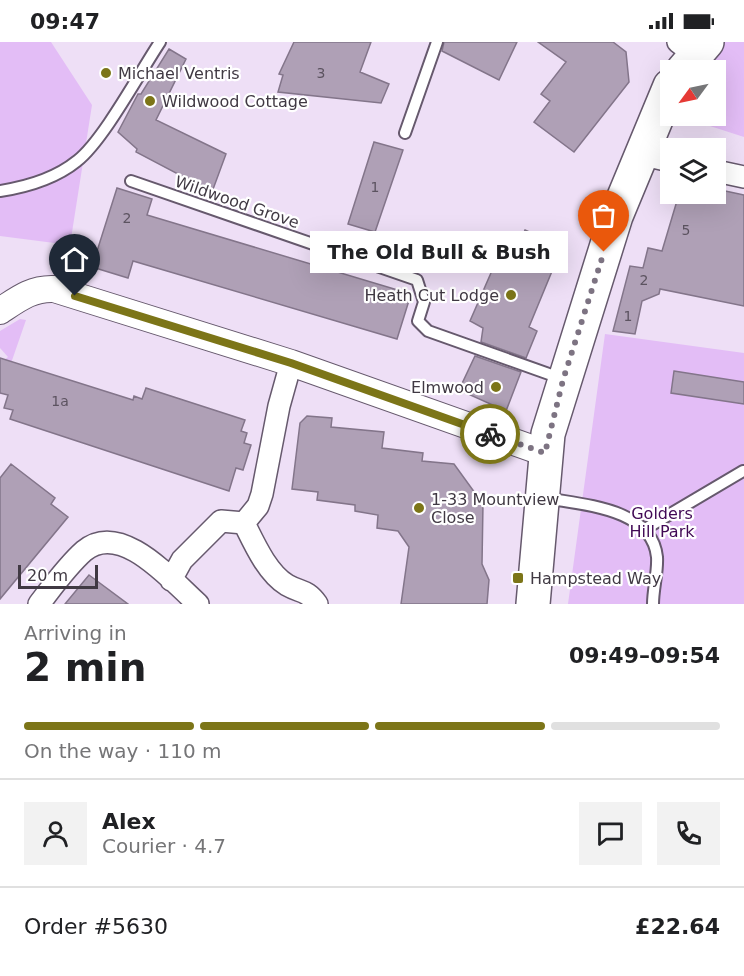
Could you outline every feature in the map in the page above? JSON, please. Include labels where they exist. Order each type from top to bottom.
[{"type":"main road","points":[[533,604],[547,443],[563,380],[616,216],[655,157],[662,126]]},
{"type":"street","points":[[726,173],[744,177]]},
{"type":"street","points":[[0,311],[28,292],[42,288],[54,289],[547,443]]},
{"type":"street","points":[[244,523],[258,506],[262,494],[279,406],[291,363]]},
{"type":"street","points":[[171,580],[182,560],[221,520],[244,523]]},
{"type":"street","points":[[244,523],[257,549],[285,584],[309,592],[317,604]]},
{"type":"street","points":[[39,604],[86,549],[107,540],[128,545],[198,604]]},
{"type":"lane","points":[[0,191],[28,187],[78,161],[103,130],[160,42]]},
{"type":"lane","points":[[405,134],[437,42]]},
{"type":"lane","name":"Wildwood Grove","points":[[130,181],[417,280],[424,302],[418,321],[428,331],[563,380]]},
{"type":"lane","points":[[645,529],[743,471]]},
{"type":"lane","points":[[542,497],[623,515],[645,529],[657,556],[653,604]]},
{"type":"green space","points":[[0,42],[51,42],[92,105],[70,245],[0,236]]},
{"type":"green space","points":[[707,42],[744,42],[744,137],[710,126],[726,126],[726,60],[692,60]]},
{"type":"green space","points":[[20,319],[26,320],[0,395],[0,363],[8,357],[0,348],[0,331]]},
{"type":"green space","name":"Golders Hill Park","points":[[605,334],[744,353],[744,604],[568,604]]},
{"type":"building","points":[[294,42],[371,42],[360,72],[389,84],[381,103],[278,92],[283,75],[279,74]]},
{"type":"building","points":[[444,42],[517,42],[499,80],[442,51]]},
{"type":"building","points":[[538,42],[613,42],[626,52],[629,82],[574,152],[534,122],[550,101],[541,94],[566,62]]},
{"type":"building","points":[[169,49],[186,59],[156,120],[226,154],[212,192],[136,152],[137,149],[118,132],[138,94],[141,94]]},
{"type":"building","points":[[374,142],[403,150],[375,232],[348,224]]},
{"type":"building","points":[[117,188],[152,199],[147,215],[411,294],[397,339],[133,261],[128,278],[92,267]]},
{"type":"building","points":[[726,191],[744,195],[744,306],[660,289],[659,294],[642,301],[635,334],[613,331],[630,266],[643,268],[648,248],[662,251],[676,204],[726,204]]},
{"type":"building","name":"Heath Cut Lodge","points":[[525,230],[562,247],[529,327],[537,331],[526,358],[481,342],[483,328],[470,321],[508,234],[521,240]]},
{"type":"building","name":"Elmwood","points":[[475,356],[521,372],[506,411],[459,390]]},
{"type":"building","points":[[0,358],[133,400],[134,396],[142,399],[146,388],[245,420],[241,431],[247,433],[244,443],[251,445],[243,470],[236,468],[229,491],[10,419],[13,410],[4,408],[8,395],[0,393]]},
{"type":"building","points":[[674,371],[744,382],[744,404],[671,393]]},
{"type":"building","name":"1-33 Mountview Close","points":[[307,416],[332,418],[331,427],[384,432],[382,448],[423,453],[422,461],[454,464],[483,504],[482,564],[489,580],[487,604],[401,604],[409,547],[398,531],[377,528],[378,515],[355,511],[355,505],[317,500],[318,492],[292,489],[300,423]]},
{"type":"building","points":[[11,464],[55,498],[51,504],[68,517],[0,599],[0,478]]},
{"type":"building","points":[[89,575],[128,604],[65,604]]},
{"type":"way so far","points":[[490,434],[545,453],[563,380],[604,252]]},
{"type":"place","name":"Michael Ventris","points":[[106,73]]},
{"type":"place","name":"Wildwood Cottage","points":[[150,101]]},
{"type":"place","name":"The Old Bull & Bush","points":[[604,252]]},
{"type":"place","name":"Heath Cut Lodge","points":[[511,295]]},
{"type":"place","name":"Elmwood","points":[[496,387]]},
{"type":"place","name":"1-33 Mountview Close","points":[[419,508]]},
{"type":"place","name":"Hampstead Way","points":[[518,578]]},
{"type":"route","points":[[75,296],[291,363],[490,434]]}]
